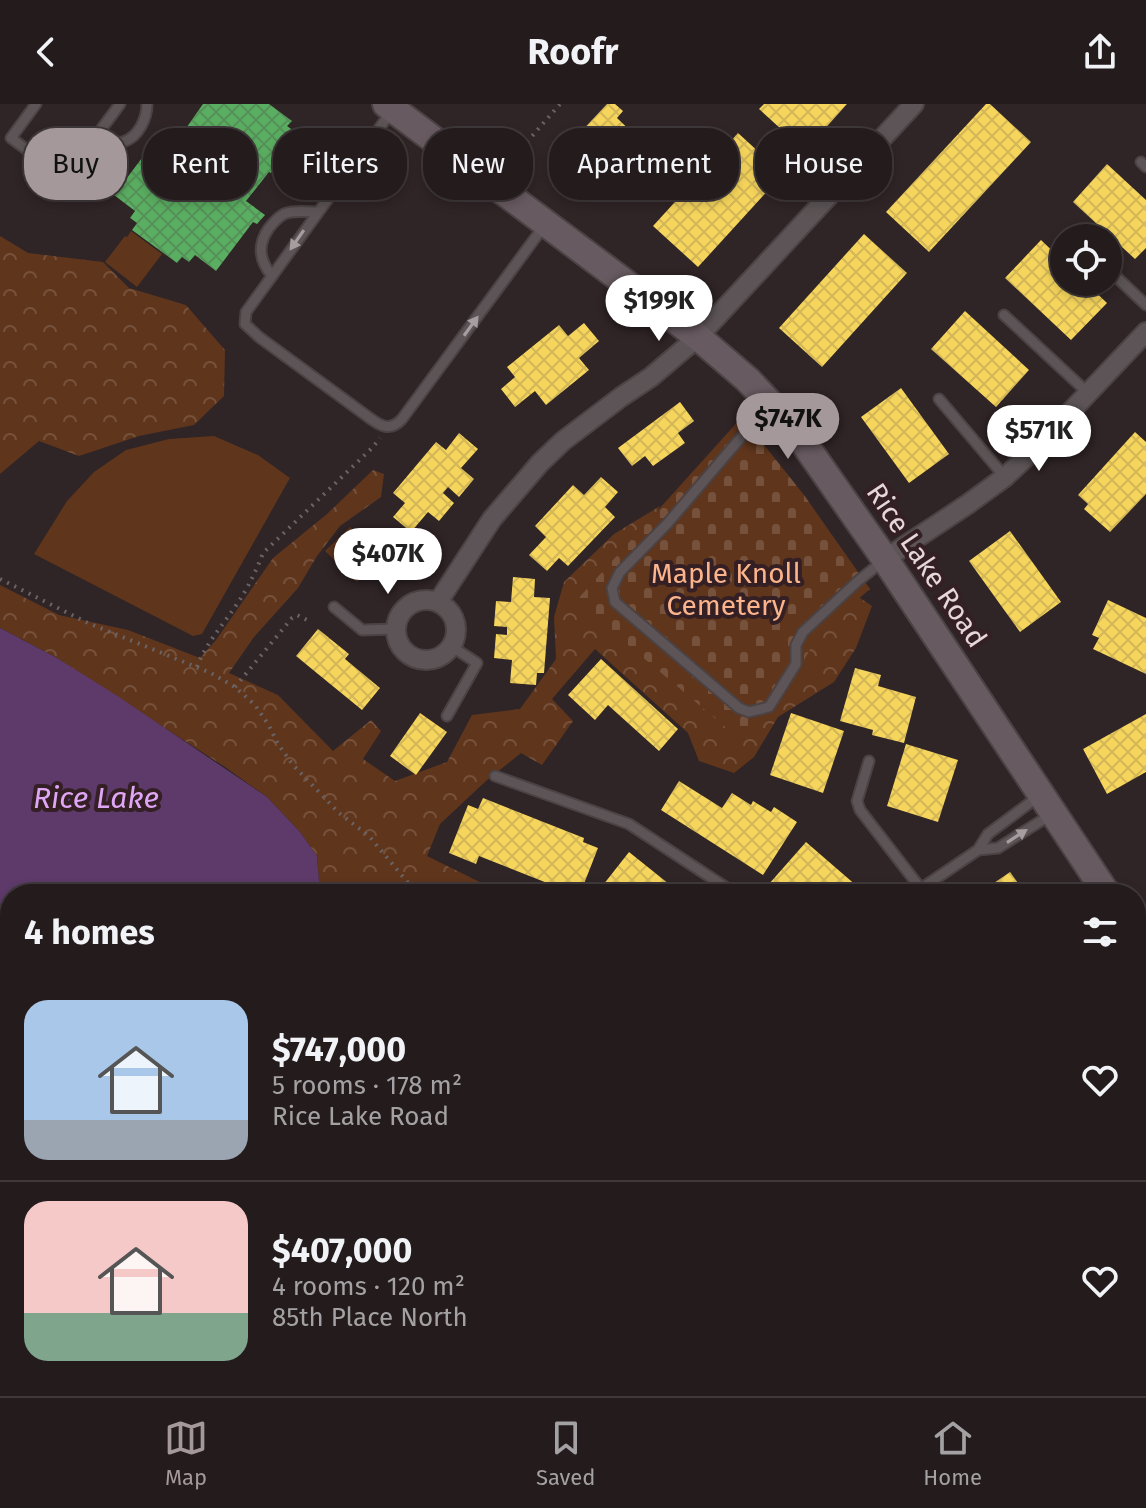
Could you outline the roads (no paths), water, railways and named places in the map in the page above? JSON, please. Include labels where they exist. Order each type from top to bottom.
[{"type":"street","points":[[438,602],[492,519],[540,463],[563,441],[651,377],[698,337],[914,104]]},
{"type":"street","name":"Rice Lake Road","points":[[389,106],[698,337],[748,380],[794,429],[885,559],[1100,884]]},
{"type":"street","points":[[885,559],[1005,477],[1144,339]]},
{"type":"street","points":[[428,599],[438,602],[452,614],[455,623],[456,633],[451,646],[441,656],[432,659],[413,657],[399,643],[396,622],[408,605],[428,599]]},
{"type":"lane","points":[[24,148],[11,138],[36,104]]},
{"type":"lane","points":[[102,128],[120,104]]},
{"type":"lane","points":[[127,139],[144,122],[147,104]]},
{"type":"lane","points":[[389,106],[246,312],[244,319],[248,328],[371,419],[387,427],[398,424],[545,223]]},
{"type":"lane","points":[[272,276],[263,260],[262,238],[284,214],[317,212]]},
{"type":"lane","points":[[1122,282],[1146,305]]},
{"type":"lane","points":[[1004,315],[1088,393]]},
{"type":"lane","points":[[939,399],[1005,477]]},
{"type":"lane","points":[[771,404],[667,524],[620,572],[612,588],[615,602],[707,682],[739,708],[749,712],[769,707],[796,664],[796,645],[803,632],[885,559]]},
{"type":"lane","points":[[334,607],[362,630],[396,629]]},
{"type":"lane","points":[[447,716],[477,663],[451,646]]},
{"type":"lane","points":[[869,761],[857,801],[860,810],[914,884]]},
{"type":"lane","points":[[495,776],[629,824],[721,884]]},
{"type":"lane","points":[[931,884],[978,850],[988,834],[1047,804]]},
{"type":"lane","points":[[978,850],[998,848],[1047,804]]},
{"type":"water","name":"Rice Lake","points":[[0,628],[57,658],[116,695],[267,797],[300,832],[317,856],[319,884],[0,884]]},
{"type":"park label","name":"Maple Knoll Cemetery","points":[[726,589]]}]
